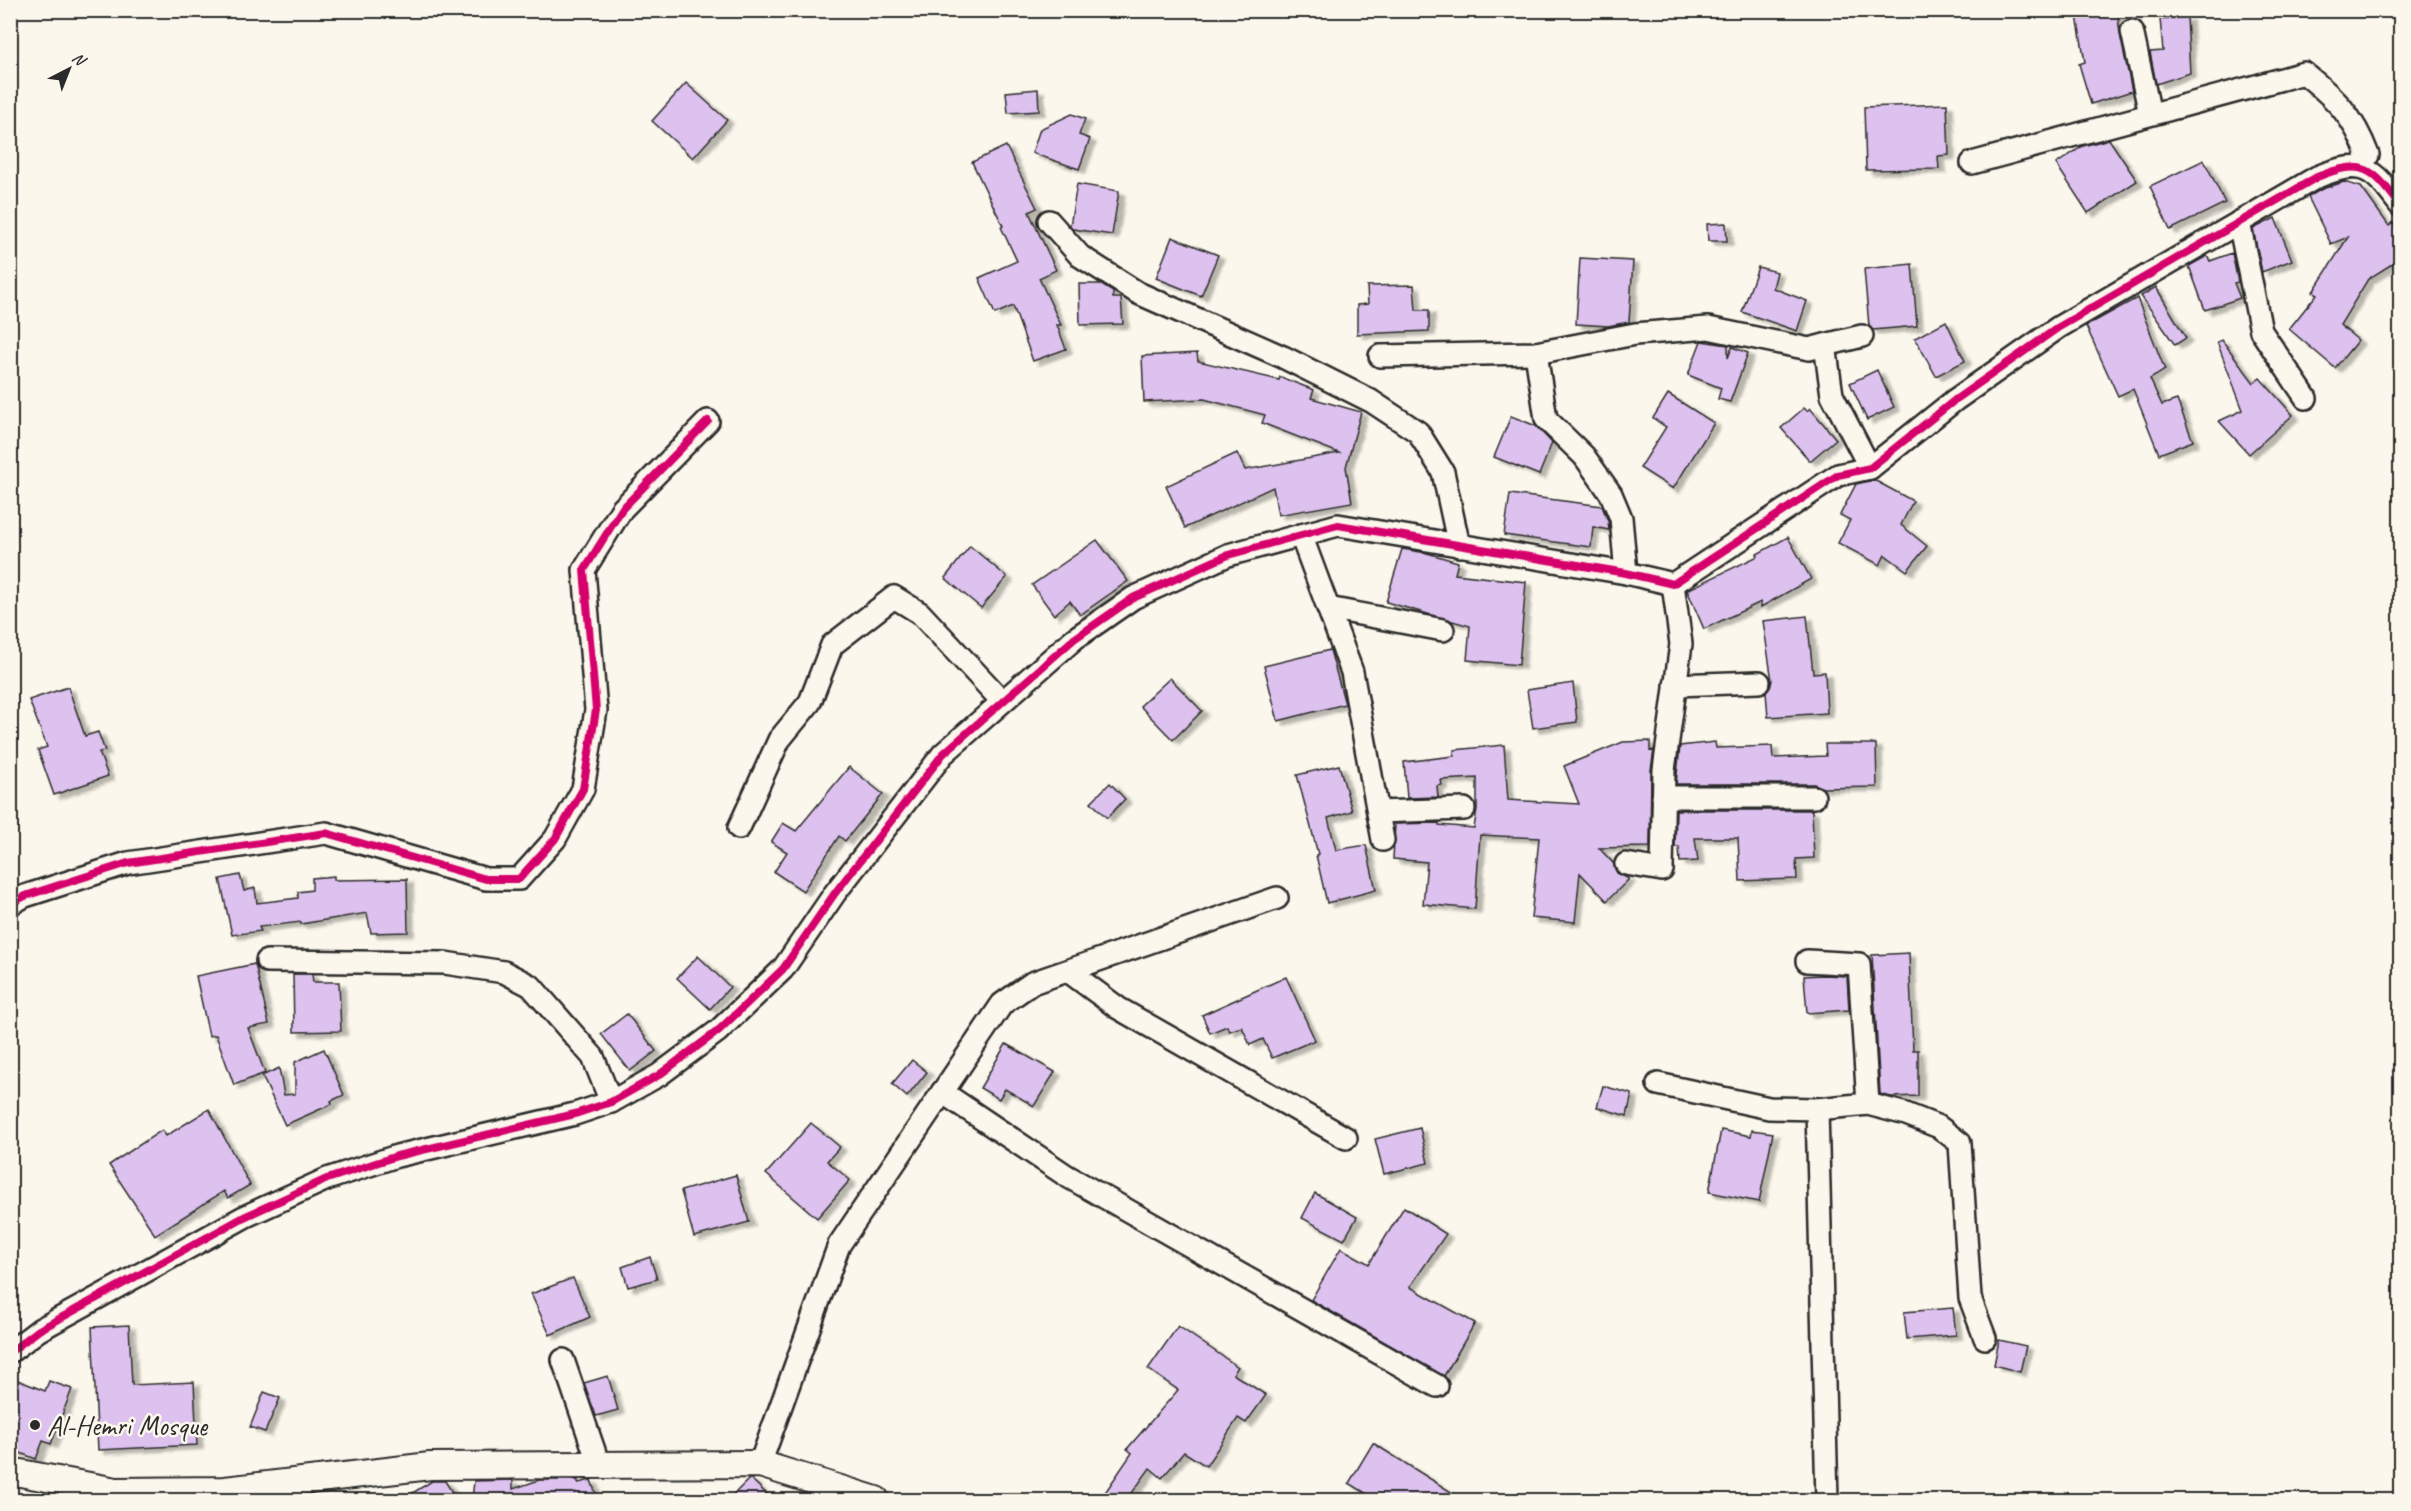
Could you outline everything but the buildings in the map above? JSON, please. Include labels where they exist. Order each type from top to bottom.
[{"type":"street","points":[[2132,31],[2150,114]]},
{"type":"street","points":[[1971,163],[2304,73],[2347,112],[2367,155],[2361,167]]},
{"type":"street","points":[[10,1352],[39,1330],[234,1223],[327,1179],[397,1156],[575,1114],[611,1102],[659,1076],[718,1031],[783,969],[835,893],[943,754],[1074,639],[1133,598],[1228,555],[1338,525],[1626,573],[1673,584],[1838,475],[1870,468],[1955,400],[2059,327],[2317,177],[2339,168],[2361,167],[2379,178],[2400,205]]},
{"type":"street","points":[[1049,221],[1080,256],[1138,293],[1283,357],[1371,401],[1418,432],[1443,472],[1458,546]]},
{"type":"street","points":[[2239,222],[2261,331],[2306,398]]},
{"type":"street","points":[[1380,356],[1536,353],[1635,334],[1708,327],[1809,349],[1862,336]]},
{"type":"street","points":[[1825,345],[1832,395],[1870,468]]},
{"type":"street","points":[[1536,353],[1546,419],[1584,456],[1615,502],[1621,518],[1626,573]]},
{"type":"street","points":[[10,904],[25,896],[128,863],[326,833],[486,879],[519,879],[555,839],[583,789],[596,710],[584,570],[622,509],[708,421]]},
{"type":"street","points":[[1301,535],[1352,672],[1383,840]]},
{"type":"street","points":[[1626,864],[1662,870],[1664,770],[1681,644],[1673,584]]},
{"type":"street","points":[[739,828],[779,740],[810,702],[832,645],[894,597],[920,613],[1002,701]]},
{"type":"street","points":[[1328,608],[1443,630]]},
{"type":"street","points":[[1675,685],[1759,682]]},
{"type":"street","points":[[1663,797],[1814,797]]},
{"type":"street","points":[[1378,812],[1464,808]]},
{"type":"street","points":[[760,1464],[839,1245],[1002,1004],[1032,983],[1277,898]]},
{"type":"street","points":[[267,961],[445,963],[504,972],[531,986],[593,1057],[611,1102]]},
{"type":"street","points":[[1807,961],[1859,964],[1868,1104]]},
{"type":"street","points":[[1068,971],[1118,1008],[1346,1138]]},
{"type":"street","points":[[1658,1084],[1770,1108],[1817,1109],[1868,1104],[1906,1114],[1939,1127],[1960,1143],[1970,1298],[1985,1338]]},
{"type":"street","points":[[942,1092],[1067,1176],[1437,1386]]},
{"type":"street","points":[[1817,1109],[1827,1500]]},
{"type":"street","points":[[563,1360],[598,1465]]},
{"type":"street","points":[[10,1471],[116,1491],[225,1490],[430,1466],[760,1464],[876,1500]]},
{"type":"cycle path","points":[[10,1352],[39,1330],[244,1217],[327,1179],[397,1156],[575,1114],[611,1102],[659,1075],[718,1031],[783,969],[835,893],[943,754],[1074,639],[1133,598],[1228,555],[1338,525],[1626,573],[1673,584],[1838,475],[1870,468],[1955,400],[2059,327],[2317,177],[2346,168],[2366,170],[2382,182],[2400,205]]},
{"type":"cycle path","points":[[10,904],[25,896],[128,863],[326,833],[486,879],[519,879],[555,839],[583,789],[596,710],[584,570],[622,509],[708,421]]},
{"type":"place","name":"Al-Hemri Mosque","points":[[35,1425]]}]
